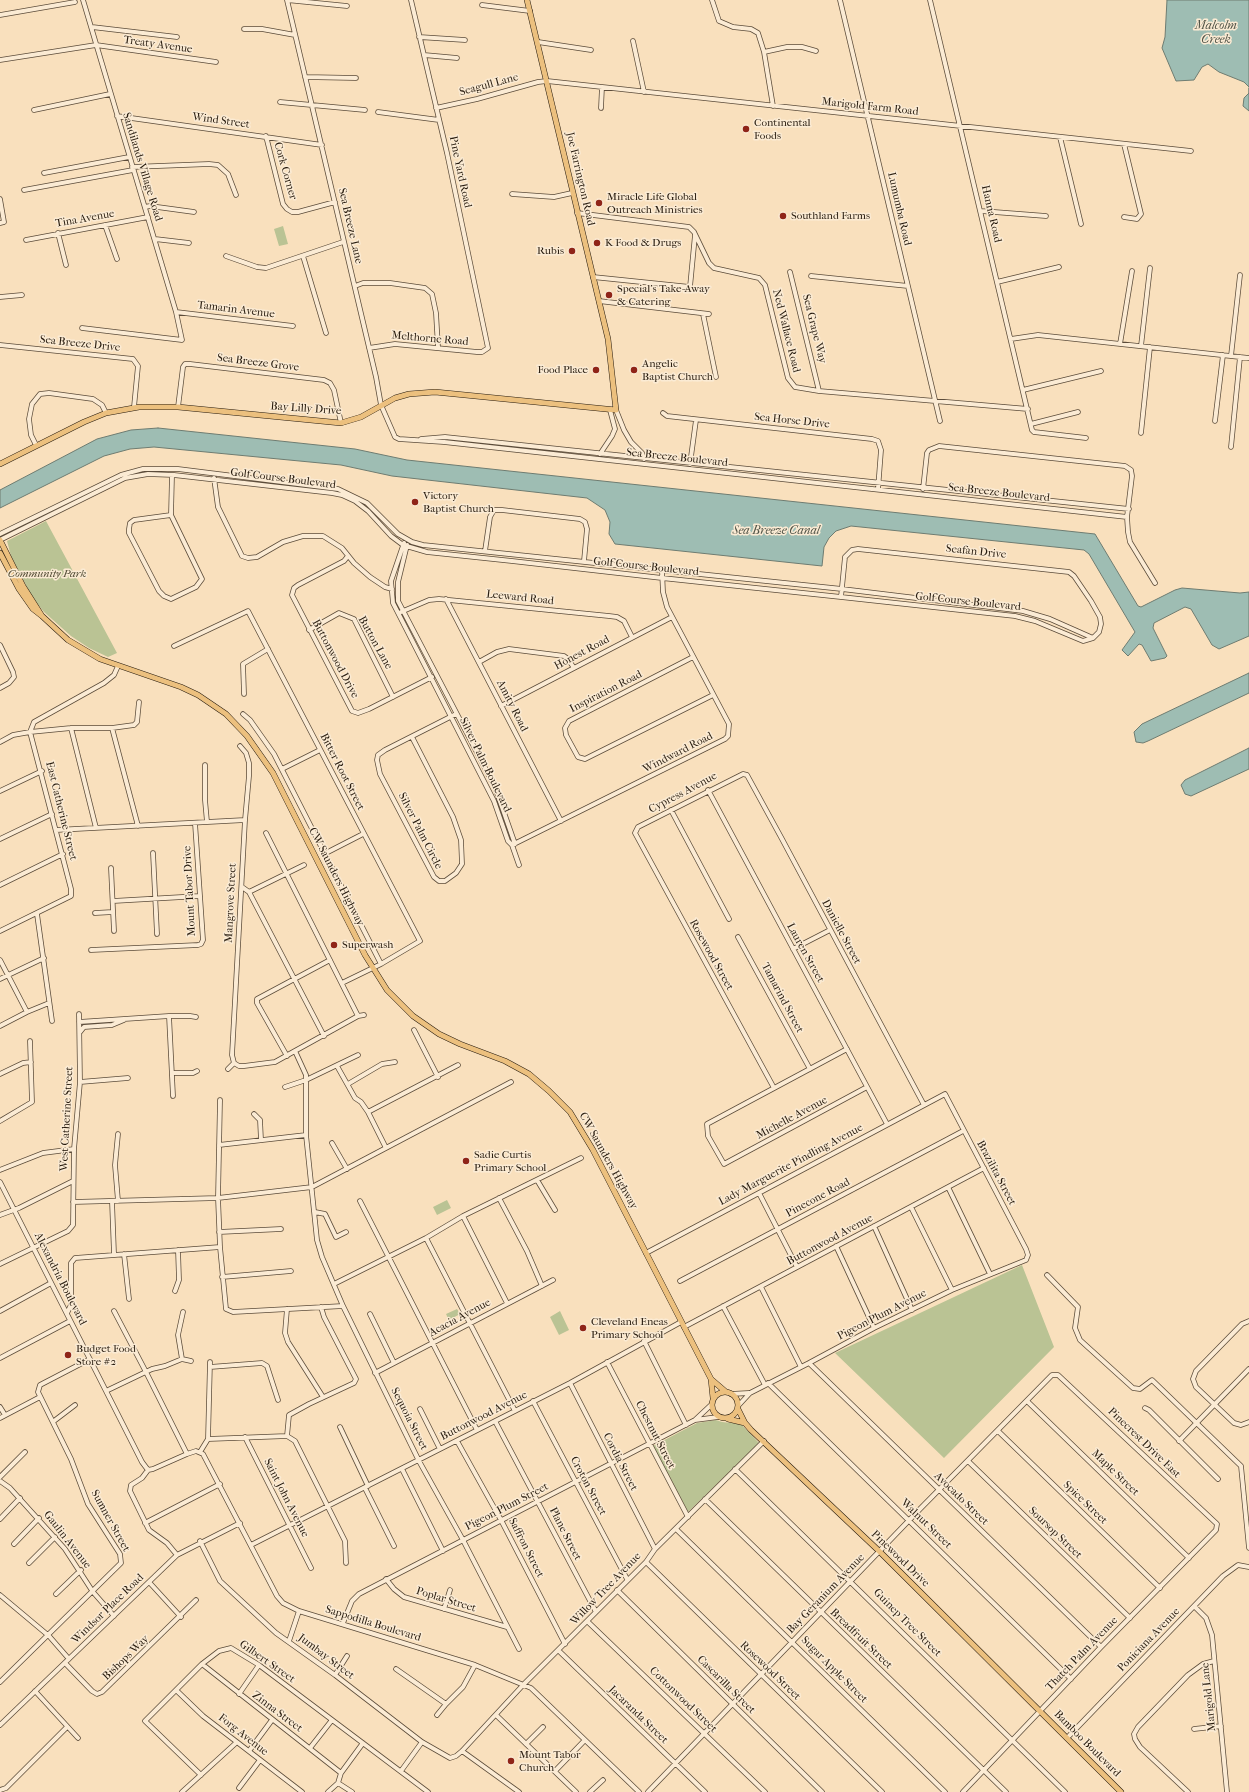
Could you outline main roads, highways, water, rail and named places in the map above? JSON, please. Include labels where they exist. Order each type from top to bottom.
[{"type":"main road","name":"Joe Farrington Road","points":[[527,0],[610,351],[616,410]]},
{"type":"main road","name":"Bay Lilly Drive","points":[[0,464],[36,445],[106,413],[134,407],[178,407],[341,423],[361,417],[381,405],[405,395],[436,392],[616,410]]},
{"type":"main road","name":"CW Saunders Highway","points":[[0,540],[23,586],[42,616],[49,624],[80,648],[118,666],[181,687],[215,706],[248,736],[277,780],[372,968],[394,997],[426,1025],[449,1039],[505,1061],[525,1072],[560,1101],[584,1133],[683,1324],[711,1379],[713,1398]]},
{"type":"main road","name":"CW Saunders Highway","points":[[0,553],[24,596],[38,614],[42,616]]},
{"type":"main road","name":"CW Saunders Highway","points":[[711,1379],[728,1393]]},
{"type":"main road","points":[[719,1393],[728,1393],[736,1399],[738,1408],[734,1415],[728,1418],[718,1417],[713,1412],[711,1405],[713,1398],[719,1393]]},
{"type":"main road","name":"Pinewood Drive","points":[[738,1408],[744,1423],[879,1552],[1040,1711]]},
{"type":"main road","name":"Pinewood Drive","points":[[728,1418],[744,1423]]},
{"type":"main road","name":"Bamboo Boulevard","points":[[1040,1711],[1121,1792]]},
{"type":"water","name":"Malcolm Creek","points":[[1167,0],[1249,0],[1249,87],[1244,82],[1219,72],[1208,64],[1202,67],[1194,80],[1176,81],[1162,48],[1165,37]]},
{"type":"water","points":[[1249,93],[1249,111],[1243,106],[1244,98]]},
{"type":"water","name":"Sea Breeze Canal","points":[[158,428],[355,449],[407,460],[1095,534],[1138,606],[1141,607],[1182,588],[1240,593],[1249,592],[1249,636],[1219,649],[1212,645],[1191,609],[1185,607],[1154,623],[1153,628],[1167,656],[1165,658],[1151,661],[1142,645],[1139,644],[1128,656],[1122,650],[1135,632],[1089,554],[1084,550],[851,526],[836,531],[829,538],[824,547],[822,566],[615,544],[609,534],[610,522],[605,510],[587,498],[392,476],[341,465],[154,447],[130,449],[104,456],[0,508],[0,490],[97,439],[131,430]]},
{"type":"water","points":[[1249,673],[1249,693],[1148,741],[1143,743],[1136,742],[1134,732],[1142,724]]},
{"type":"water","points":[[1249,748],[1249,769],[1191,796],[1185,794],[1181,785],[1185,780]]},
{"type":"place","name":"Continental Foods","points":[[746,129]]},
{"type":"place","name":"Miracle Life Global Outreach Ministries","points":[[599,203]]},
{"type":"place","name":"Southland Farms","points":[[783,216]]},
{"type":"place","name":"K Food & Drugs","points":[[597,243]]},
{"type":"place","name":"Rubis","points":[[572,251]]},
{"type":"place","name":"Special's Take-Away & Catering","points":[[609,295]]},
{"type":"place","name":"Food Place","points":[[596,370]]},
{"type":"place","name":"Angelic Baptist Church","points":[[634,370]]},
{"type":"place","name":"Victory Baptist Church","points":[[415,502]]},
{"type":"place","name":"Superwash","points":[[334,945]]},
{"type":"place","name":"Sadie Curtis Primary School","points":[[466,1161]]},
{"type":"place","name":"Cleveland Eneas Primary School","points":[[583,1328]]},
{"type":"place","name":"Budget Food Store #2","points":[[68,1355]]},
{"type":"place","name":"Mount Tabor Church","points":[[511,1761]]},
{"type":"park label","name":"Community Park","points":[[47,574]]}]
